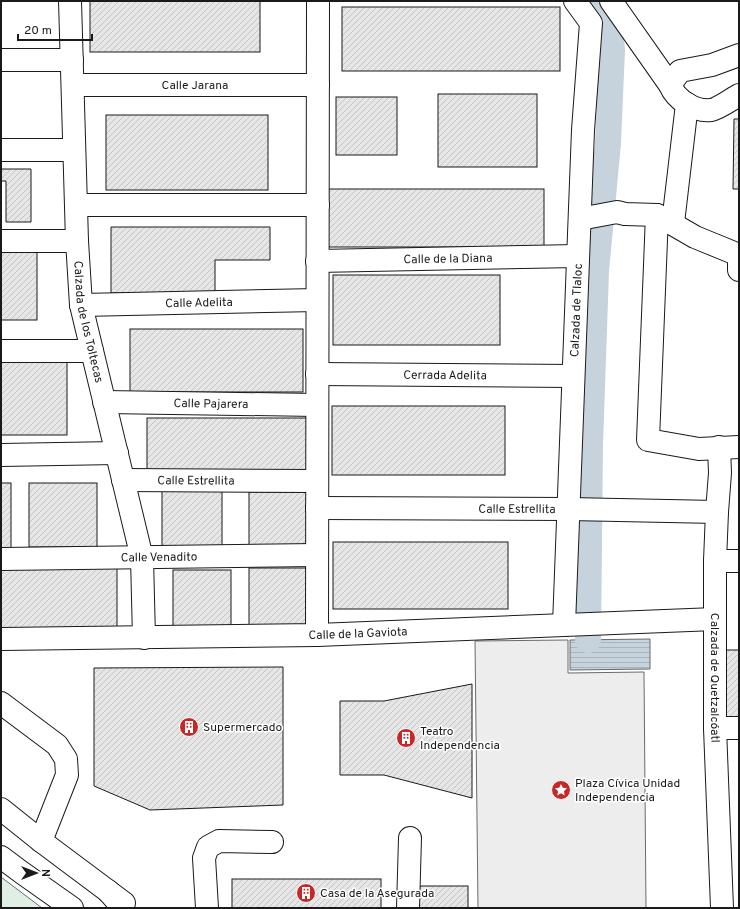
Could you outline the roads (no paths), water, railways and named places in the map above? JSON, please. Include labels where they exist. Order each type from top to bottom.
[{"type":"main road","name":"Calzada de los Toltecas","points":[[70,1],[77,241],[81,305],[142,558],[144,638]]},
{"type":"main road","points":[[317,635],[318,1]]},
{"type":"main road","name":"Calzada de Tlaloc","points":[[564,625],[578,256],[582,218],[583,130],[591,23],[575,1]]},
{"type":"main road","points":[[611,1],[679,98],[695,108],[712,110],[739,110]]},
{"type":"main road","points":[[670,85],[680,71],[712,65],[739,55]]},
{"type":"main road","points":[[1,60],[72,60]]},
{"type":"main road","name":"Calle Jarana","points":[[73,85],[318,85]]},
{"type":"main road","points":[[712,110],[739,94]]},
{"type":"main road","points":[[687,104],[665,219],[648,440],[699,449],[729,447]]},
{"type":"main road","points":[[1,150],[74,150]]},
{"type":"main road","points":[[76,205],[318,205]]},
{"type":"main road","points":[[582,218],[616,212],[665,219],[695,238],[739,255],[739,270]]},
{"type":"main road","points":[[1,241],[77,241]]},
{"type":"main road","name":"Calle de la Diana","points":[[317,261],[578,256]]},
{"type":"main road","name":"Calle Adelita","points":[[81,305],[317,300]]},
{"type":"main road","points":[[1,351],[92,351]]},
{"type":"main road","name":"Cerrada Adelita","points":[[317,374],[574,376]]},
{"type":"main road","name":"Calle Pajarera","points":[[104,402],[317,405]]},
{"type":"main road","name":"Calzada de Quetzalcóatl","points":[[722,908],[715,728],[715,561],[720,473],[729,447]]},
{"type":"main road","points":[[1,454],[117,453]]},
{"type":"main road","name":"Calle Estrellita","points":[[123,480],[317,481]]},
{"type":"main road","name":"Calle Estrellita","points":[[317,508],[569,509],[717,512]]},
{"type":"main road","name":"Calle Venadito","points":[[1,559],[317,555]]},
{"type":"main road","points":[[715,561],[739,561]]},
{"type":"main road","name":"Calle de la Gaviota","points":[[1,639],[317,635],[715,619]]},
{"type":"main road","points":[[1,703],[57,745],[66,759],[67,775],[41,841]]},
{"type":"main road","points":[[715,728],[739,728]]},
{"type":"main road","points":[[1,809],[41,841],[131,908]]},
{"type":"main road","points":[[408,908],[410,838]]},
{"type":"main road","points":[[207,908],[204,858],[208,847],[219,841],[272,842]]},
{"type":"main road","points":[[1,857],[11,870],[72,908]]},
{"type":"main road","points":[[108,891],[123,908]]},
{"type":"waterway","points":[[588,640],[590,445],[596,271],[608,143],[612,50],[608,10],[603,1]]},
{"type":"place","name":"Supermercado","points":[[189,727]]},
{"type":"place","name":"Teatro Independencia","points":[[406,738]]},
{"type":"place","name":"Plaza Cívica Unidad Independencia","points":[[561,790]]},
{"type":"place","name":"Casa de la Asegurada","points":[[306,893]]}]
